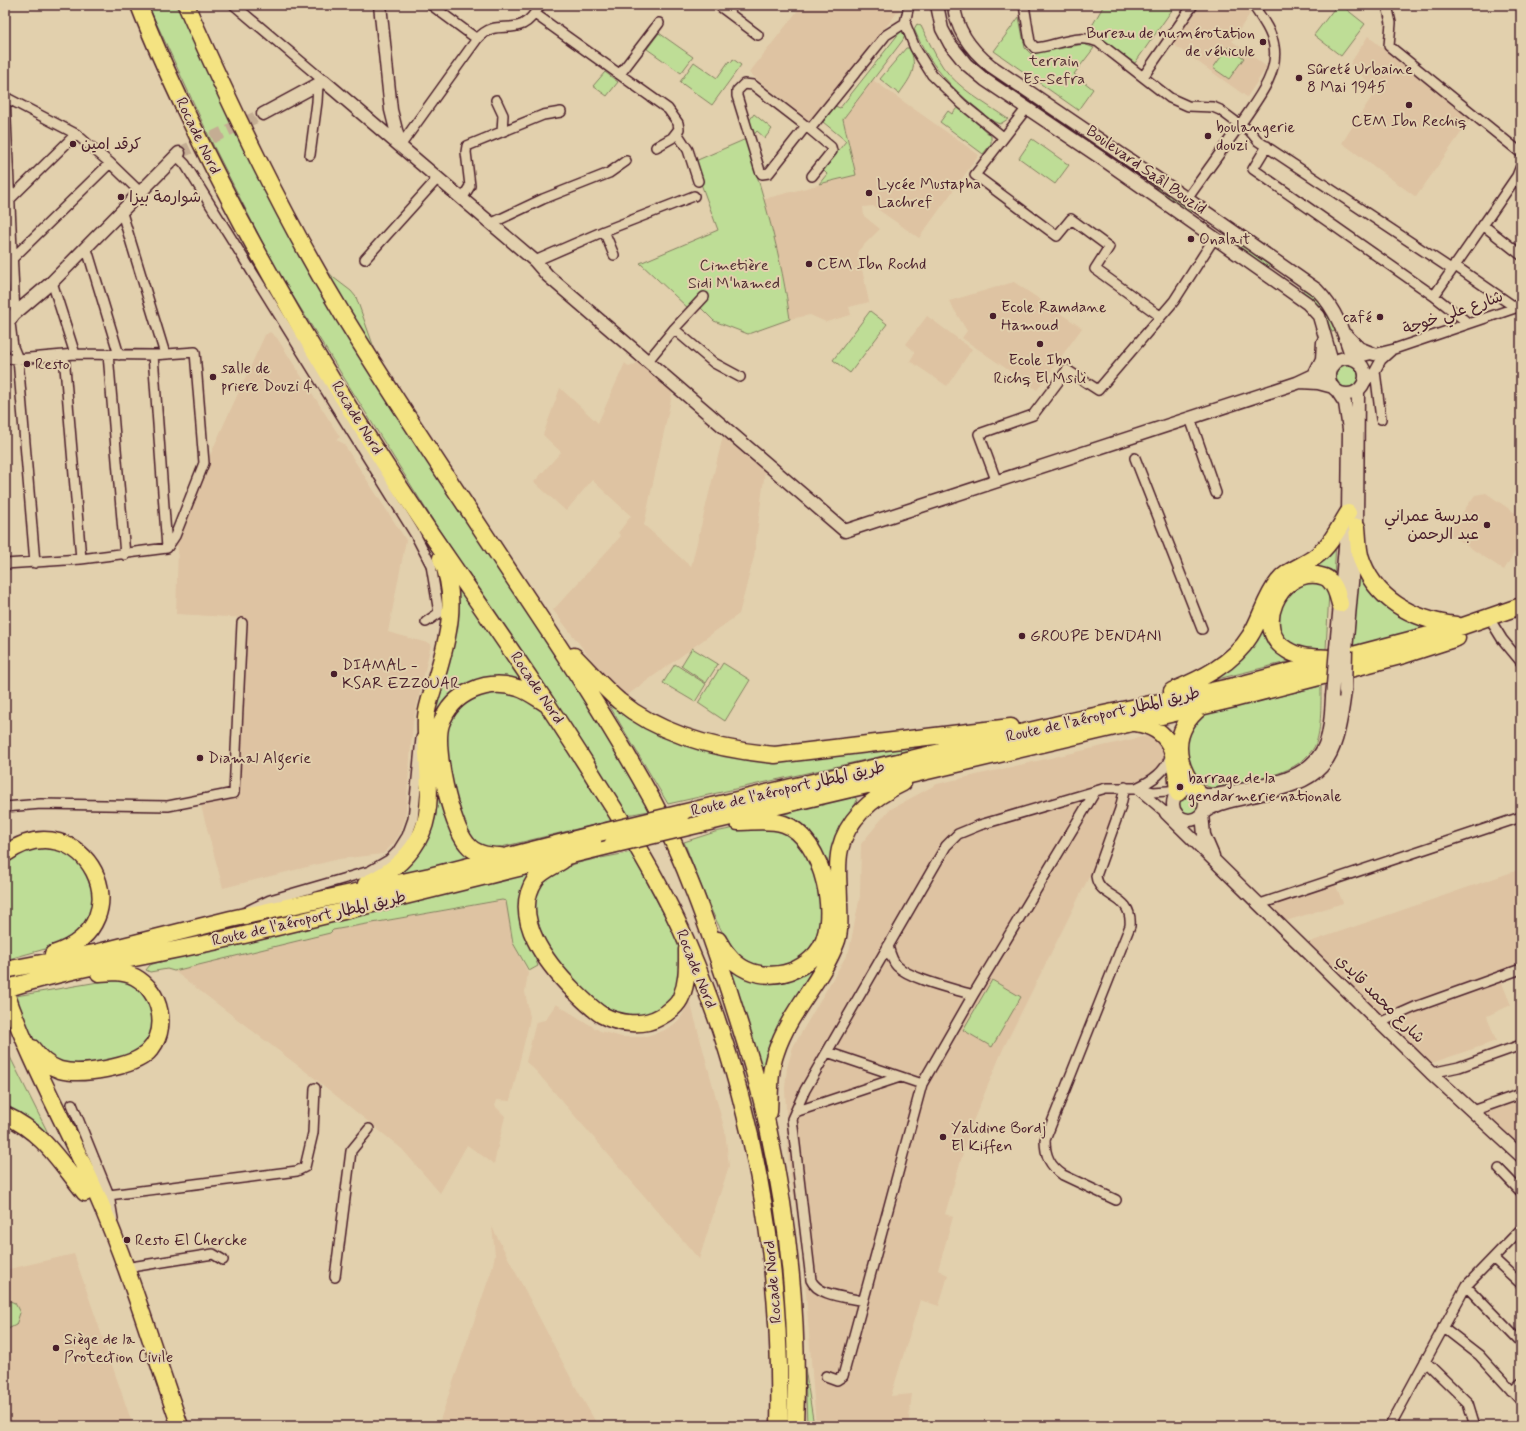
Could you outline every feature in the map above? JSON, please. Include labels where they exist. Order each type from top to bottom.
[{"type":"highway","name":"Rocade Nord","points":[[139,5],[178,96],[252,243],[366,433],[429,531],[550,706],[652,871],[687,941],[713,1008],[726,1048],[753,1147],[762,1192],[776,1307],[779,1426]]},
{"type":"highway","name":"Rocade Nord","points":[[186,5],[272,191],[337,305],[420,437],[543,622],[615,734],[655,805],[704,917],[740,1027],[768,1126],[782,1203],[791,1281],[795,1374],[795,1426]]},
{"type":"highway","points":[[1138,705],[1204,676],[1230,659],[1250,636],[1271,592],[1278,581],[1324,550],[1348,513]]},
{"type":"highway","points":[[1357,528],[1360,553],[1366,571],[1378,588],[1407,612],[1426,619],[1463,626]]},
{"type":"highway","points":[[321,899],[375,880],[400,863],[414,848],[422,831],[428,810],[429,792],[426,715],[450,630],[451,605],[449,582],[443,561],[429,531]]},
{"type":"highway","points":[[1340,604],[1336,588],[1330,580],[1322,576],[1309,574],[1298,577],[1282,590],[1275,602],[1271,617],[1272,632],[1277,643],[1287,650],[1300,655],[1342,652]]},
{"type":"highway","name":"Route de l'aéroport طريق المطار","points":[[6,970],[99,952],[231,919],[430,876],[599,833],[1138,705],[1239,685],[1342,652],[1463,626],[1521,606]]},
{"type":"highway","name":"Route de l'aéroport طريق المطار","points":[[5,990],[23,983],[57,974],[159,954],[350,910],[570,855],[1201,707],[1404,655],[1521,618]]},
{"type":"highway","points":[[543,622],[598,682],[620,702],[653,723],[694,740],[739,752],[776,756],[1076,720]]},
{"type":"highway","points":[[513,855],[494,856],[476,851],[467,844],[458,831],[439,757],[440,725],[447,711],[460,698],[475,689],[488,685],[500,684],[519,688],[550,706]]},
{"type":"highway","points":[[1187,791],[1186,776],[1182,764],[1179,743],[1183,726],[1192,714],[1201,707]]},
{"type":"highway","points":[[1135,723],[1153,726],[1162,732],[1168,740],[1187,791]]},
{"type":"highway","points":[[768,1126],[770,1083],[775,1052],[789,1024],[821,974],[837,941],[840,849],[862,810],[875,798],[930,771]]},
{"type":"highway","points":[[701,824],[766,821],[784,824],[798,833],[808,843],[817,861],[825,884],[828,904],[826,933],[817,954],[800,967],[780,975],[764,976],[738,964],[728,956],[704,917]]},
{"type":"highway","points":[[5,854],[16,846],[31,840],[47,839],[65,844],[79,852],[90,864],[97,878],[101,896],[97,917],[88,933],[77,944],[6,970]]},
{"type":"highway","points":[[570,855],[535,879],[528,897],[528,920],[534,936],[554,972],[602,1015],[623,1022],[642,1023],[654,1021],[668,1013],[681,998],[686,984],[687,941]]},
{"type":"highway","points":[[12,1023],[42,1061],[60,1070],[69,1072],[112,1068],[137,1059],[147,1053],[153,1045],[160,1027],[159,1007],[156,997],[144,983],[134,976],[114,972],[94,973],[23,983]]},
{"type":"highway","points":[[5,990],[12,1023],[113,1262],[170,1426]]},
{"type":"highway","points":[[12,1023],[97,1196],[129,1271],[180,1426]]},
{"type":"highway","points":[[5,1115],[42,1140],[58,1156],[85,1193]]},
{"type":"main road","points":[[380,5],[391,110],[400,146]]},
{"type":"main road","name":"Boulevard Saâl Bouzid","points":[[937,5],[942,28],[950,44],[966,64],[980,76],[1026,109],[1101,158],[1307,303],[1319,316],[1331,369]]},
{"type":"main road","name":"Boulevard Saâl Bouzid","points":[[954,5],[958,26],[964,36],[978,55],[991,66],[1187,199],[1317,290],[1324,297],[1344,332],[1352,358]]},
{"type":"main road","points":[[950,44],[964,36]]},
{"type":"main road","points":[[263,114],[321,82],[365,115],[492,223],[535,261],[548,276],[845,531],[1297,382],[1331,369],[1341,359],[1352,358],[1361,365],[1365,374],[1360,387],[1357,528],[1342,652],[1332,697],[1330,725],[1326,743],[1317,759],[1302,772],[1286,779],[1211,796],[1187,791],[1174,801],[1176,815],[1194,819],[1210,807],[1223,802],[1294,785],[1318,772],[1329,757],[1335,741],[1340,724],[1345,691],[1342,652],[1340,604],[1348,513],[1348,418],[1345,403],[1329,377],[1331,369]]},
{"type":"main road","points":[[365,115],[375,118],[381,117],[391,110]]},
{"type":"main road","points":[[1101,158],[1108,146]]},
{"type":"main road","points":[[5,322],[52,282],[86,246],[122,213],[140,192],[178,154]]},
{"type":"main road","points":[[1269,276],[1278,264]]},
{"type":"main road","points":[[1314,375],[1322,359],[1321,323]]},
{"type":"main road","points":[[1344,332],[1353,344],[1374,354]]},
{"type":"main road","points":[[1297,382],[1318,383],[1346,394],[1360,387]]},
{"type":"main road","points":[[1187,791],[1205,804],[1202,814],[1204,834],[1218,864]]},
{"type":"main road","name":"شارع محمد قايدي","points":[[1176,815],[1186,834],[1381,1022],[1431,1073],[1521,1156]]},
{"type":"street","points":[[234,5],[321,82],[310,155]]},
{"type":"street","points":[[431,5],[477,39]]},
{"type":"street","points":[[400,146],[484,31],[495,27],[522,24],[535,14],[540,5]]},
{"type":"street","points":[[718,5],[758,35]]},
{"type":"street","points":[[812,176],[832,148],[808,128],[754,85],[744,84],[737,91],[737,96],[760,172],[762,174],[769,173],[808,128],[886,35],[904,22],[909,5]]},
{"type":"street","points":[[1024,5],[1030,42],[1035,48],[1082,38],[1091,39],[1098,42],[1170,98],[1188,106],[1213,107],[1220,110],[1249,130],[1258,141],[1453,267],[1518,307]]},
{"type":"street","points":[[1143,77],[1193,5]]},
{"type":"street","points":[[1187,199],[1262,91],[1274,68],[1274,45],[1270,33],[1253,5]]},
{"type":"street","points":[[1387,5],[1391,23],[1389,46],[1521,153]]},
{"type":"street","points":[[535,14],[668,109],[678,123],[678,133],[688,150],[698,181]]},
{"type":"street","points":[[904,22],[915,48],[932,75],[962,104],[1003,137]]},
{"type":"street","points":[[620,74],[659,23]]},
{"type":"street","points":[[5,97],[76,134],[110,163],[140,192]]},
{"type":"street","points":[[5,97],[14,258],[15,314],[10,324],[13,347],[18,359],[35,563]]},
{"type":"street","points":[[496,100],[503,115],[502,132]]},
{"type":"street","points":[[1026,109],[974,175],[1057,236],[1070,219],[1109,247],[1095,269],[1160,316]]},
{"type":"street","points":[[462,199],[470,186],[466,152],[467,146],[543,115],[561,112]]},
{"type":"street","points":[[656,147],[678,133]]},
{"type":"street","points":[[10,199],[76,134]]},
{"type":"street","points":[[1267,146],[1253,168],[1434,296],[1468,324]]},
{"type":"street","points":[[178,154],[415,534],[431,565],[439,613],[426,622]]},
{"type":"street","points":[[492,223],[543,198],[609,173],[626,161]]},
{"type":"street","points":[[14,258],[110,163]]},
{"type":"street","points":[[1434,296],[1517,176],[1521,166]]},
{"type":"street","points":[[365,259],[438,178]]},
{"type":"street","points":[[535,261],[604,231],[694,196]]},
{"type":"street","points":[[122,213],[165,354]]},
{"type":"street","points":[[1483,225],[1521,255]]},
{"type":"street","points":[[604,231],[614,255]]},
{"type":"street","points":[[996,480],[979,434],[1033,415],[1067,370],[1098,390],[1160,316],[1174,302],[1214,237]]},
{"type":"street","points":[[86,246],[119,355]]},
{"type":"street","points":[[52,282],[75,354]]},
{"type":"street","points":[[647,362],[674,329],[704,297]]},
{"type":"street","name":"شارع علي خوجة","points":[[1352,358],[1394,349],[1518,307]]},
{"type":"street","points":[[674,329],[714,364],[740,377]]},
{"type":"street","points":[[1360,387],[1375,371],[1381,360],[1394,349]]},
{"type":"street","points":[[5,358],[18,359],[75,354],[153,355],[195,352],[204,463],[175,536],[167,548],[125,555],[35,563],[5,564]]},
{"type":"street","points":[[108,354],[125,555]]},
{"type":"street","points":[[64,355],[81,559]]},
{"type":"street","points":[[153,355],[167,548]]},
{"type":"street","points":[[1375,371],[1381,419]]},
{"type":"street","points":[[1190,418],[1216,493]]},
{"type":"street","points":[[1135,458],[1202,629]]},
{"type":"street","points":[[5,807],[41,804],[168,806],[234,793],[242,623]]},
{"type":"street","points":[[1494,626],[1521,662]]},
{"type":"street","points":[[231,919],[270,900],[370,871],[389,860],[397,852],[406,839],[413,819],[419,751],[426,715]]},
{"type":"street","points":[[1136,788],[1151,781],[1163,770],[1172,752]]},
{"type":"street","points":[[863,1301],[820,1290],[813,1285],[811,1280],[792,1119],[804,1090],[951,838],[980,825],[1106,788],[1125,787],[1153,792],[1187,791]]},
{"type":"street","points":[[1116,1200],[1063,1176],[1055,1170],[1049,1163],[1045,1151],[1045,1140],[1130,926],[1131,916],[1122,900],[1101,889],[1096,884],[1096,876],[1120,809],[1125,787]]},
{"type":"street","points":[[1136,788],[1176,815]]},
{"type":"street","points":[[826,1376],[837,1380],[843,1376],[922,1084],[973,995],[1095,792]]},
{"type":"street","points":[[1260,904],[1521,817]]},
{"type":"street","points":[[888,946],[890,956],[896,965],[907,973],[973,995]]},
{"type":"street","points":[[1381,1022],[1415,1007],[1521,969]]},
{"type":"street","points":[[1431,1073],[1459,1067],[1521,1045]]},
{"type":"street","points":[[827,1052],[922,1084]]},
{"type":"street","points":[[795,1112],[900,1077]]},
{"type":"street","points":[[109,1195],[297,1171],[304,1168],[313,1132],[315,1088]]},
{"type":"street","points":[[1472,1112],[1521,1094]]},
{"type":"street","points":[[72,1104],[109,1195],[112,1216],[129,1271],[213,1254],[223,1260]]},
{"type":"street","points":[[335,1277],[351,1151],[369,1129]]},
{"type":"street","points":[[1499,1168],[1521,1192]]},
{"type":"street","points":[[1390,1426],[1466,1286],[1521,1229]]},
{"type":"street","points":[[1493,1258],[1521,1284]]},
{"type":"street","points":[[1466,1286],[1521,1343]]},
{"type":"street","points":[[1443,1327],[1479,1355],[1521,1401]]},
{"type":"street","points":[[1425,1361],[1468,1403],[1475,1426]]},
{"type":"street","points":[[1512,1392],[1521,1383]]},
{"type":"shaded area","points":[[802,5],[903,5],[811,122],[749,73]]},
{"type":"shaded area","points":[[1196,5],[1246,5],[1251,12],[1232,41],[1267,67],[1247,97],[1170,42]]},
{"type":"shaded area","name":"CEM Ibn Rechiq","points":[[1368,36],[1470,120],[1416,197],[1342,143],[1376,90],[1350,64]]},
{"type":"shaded area","name":"Lycée Mustapha Lachref","points":[[873,80],[979,155],[919,238],[873,206],[863,207],[864,216],[880,229],[858,251],[869,302],[849,307],[851,315],[826,322],[810,315],[790,319],[787,292],[764,199],[856,175],[843,119]]},
{"type":"shaded area","points":[[1014,282],[1082,328],[1037,390],[962,338],[967,331],[949,301]]},
{"type":"shaded area","points":[[927,316],[972,349],[947,386],[910,361],[914,351],[906,344]]},
{"type":"shaded area","name":"DIAMAL - KSAR EZZOUAR","points":[[270,332],[277,338],[340,437],[336,440],[343,443],[406,540],[388,632],[431,644],[413,722],[405,820],[395,842],[383,854],[339,859],[223,888],[201,806],[240,797],[246,618],[176,614],[178,546],[173,546],[174,537],[224,424],[265,335]]},
{"type":"shaded area","points":[[639,362],[673,390],[644,525],[691,567],[723,436],[765,470],[754,557],[739,614],[626,696],[605,677],[553,610],[621,536],[618,533],[631,516],[592,480],[566,511],[534,482],[561,452],[543,435],[560,388],[598,423],[625,363],[629,367]]},
{"type":"shaded area","name":"مدرسة عمراني عبد الرحمن","points":[[1486,493],[1521,517],[1521,542],[1504,570],[1448,533],[1475,495]]},
{"type":"shaded area","points":[[1155,734],[1167,754],[1161,767],[1128,799],[1003,1049],[971,1126],[945,1214],[953,1217],[938,1270],[948,1275],[939,1306],[920,1300],[891,1396],[912,1394],[908,1426],[816,1426],[803,1254],[788,1159],[785,1088],[787,1068],[793,1047],[849,951],[860,896],[861,844],[889,810],[937,784]]},
{"type":"shaded area","points":[[1521,869],[1521,968],[1499,976],[1511,1005],[1487,1016],[1496,1041],[1429,1064],[1307,943]]},
{"type":"shaded area","points":[[1334,881],[1343,903],[1286,921],[1267,902]]},
{"type":"shaded area","points":[[506,900],[513,943],[528,973],[525,992],[530,1017],[529,1023],[510,1101],[497,1100],[495,1106],[505,1116],[494,1164],[467,1145],[440,1193],[402,1149],[313,1077],[174,971],[332,932],[333,930]]},
{"type":"shaded area","points":[[690,1001],[725,1131],[729,1166],[699,1259],[535,1070],[526,1062],[536,1022],[545,1020],[556,1004],[600,1031],[622,1037],[643,1037],[663,1031],[673,1025],[680,1019]]},
{"type":"shaded area","points":[[1521,1099],[1521,1158],[1477,1114]]},
{"type":"shaded area","points":[[492,1227],[574,1384],[598,1426],[438,1426],[492,1269],[495,1255]]},
{"type":"shaded area","name":"Siège de la Protection Civile","points":[[74,1254],[133,1426],[5,1426],[5,1270]]},
{"type":"green space","points":[[148,5],[179,5],[245,152],[316,282],[604,732],[649,811],[627,815],[434,522],[276,269],[214,147]]},
{"type":"green space","points":[[1104,5],[1172,5],[1172,10],[1135,63],[1089,31]]},
{"type":"green space","points":[[1337,5],[1341,5],[1365,24],[1341,56],[1314,35]]},
{"type":"green space","name":"terrain Es-Sefra","points":[[1019,17],[1025,48],[1031,54],[1084,44],[1094,48],[1074,74],[1093,89],[1078,110],[994,51]]},
{"type":"green space","points":[[917,24],[921,26],[937,57],[949,75],[973,96],[1008,119],[1000,124],[991,120],[950,84],[926,53],[914,29]]},
{"type":"green space","points":[[905,30],[906,33],[903,40],[843,119],[856,175],[819,184],[827,174],[823,170],[846,141],[823,122],[835,106],[840,108],[900,32]]},
{"type":"green space","points":[[659,33],[693,57],[681,73],[647,49]]},
{"type":"green space","points":[[1228,47],[1244,58],[1229,79],[1213,68]]},
{"type":"green space","points":[[906,48],[910,48],[913,67],[910,78],[899,94],[880,79]]},
{"type":"green space","points":[[733,59],[741,65],[712,105],[680,82],[694,62],[717,78],[729,61],[731,63]]},
{"type":"green space","points":[[605,72],[618,82],[607,96],[593,86]]},
{"type":"green space","points":[[957,108],[960,108],[991,136],[991,144],[983,154],[940,122],[948,111],[952,114]]},
{"type":"green space","points":[[754,114],[772,129],[765,138],[757,131],[753,136],[749,121]]},
{"type":"green space","name":"Cimetière Sidi M'hamed","points":[[746,139],[766,206],[777,251],[787,296],[790,319],[748,334],[714,321],[694,301],[689,309],[640,263],[718,230],[693,162]]},
{"type":"green space","points":[[1032,139],[1069,165],[1055,184],[1019,158]]},
{"type":"green space","points":[[1149,179],[1193,209],[1189,215],[1145,185]]},
{"type":"green space","points":[[1232,236],[1270,264],[1270,266],[1266,267],[1229,241]]},
{"type":"green space","points":[[323,266],[334,278],[351,291],[356,297],[377,356]]},
{"type":"green space","points":[[1305,288],[1328,312],[1336,331],[1332,332],[1327,320],[1320,310],[1302,292]]},
{"type":"green space","points":[[870,311],[887,324],[850,373],[833,360]]},
{"type":"green space","points":[[1347,362],[1356,366],[1360,375],[1356,384],[1347,388],[1338,384],[1334,375],[1338,366]]},
{"type":"green space","points":[[1336,540],[1334,578],[1309,570],[1267,617],[1299,659],[1197,684],[1260,623]]},
{"type":"green space","points":[[1356,554],[1360,567],[1434,626],[1351,647]]},
{"type":"green space","points":[[455,577],[532,689],[518,681],[442,707],[436,715],[435,735],[447,809],[482,857],[391,878],[420,850],[433,825],[436,814],[434,723],[435,712],[457,630],[459,613]]},
{"type":"green space","points":[[1320,581],[1329,591],[1326,650],[1303,650],[1283,640],[1276,620],[1277,609],[1296,584]]},
{"type":"green space","points":[[692,648],[718,664],[706,683],[681,666]]},
{"type":"green space","points":[[723,663],[750,680],[725,721],[698,703]]},
{"type":"green space","points":[[675,664],[706,684],[695,702],[663,683]]},
{"type":"green space","points":[[1321,686],[1318,736],[1313,749],[1305,759],[1294,766],[1268,777],[1213,788],[1203,784],[1195,777],[1189,767],[1186,757],[1187,731],[1203,715]]},
{"type":"green space","points":[[512,690],[540,706],[614,820],[489,850],[473,841],[469,835],[460,811],[452,781],[446,747],[448,729],[455,712],[461,705],[474,696],[487,692]]},
{"type":"green space","points":[[615,702],[767,759],[833,756],[934,743],[932,745],[668,804],[609,705]]},
{"type":"green space","points":[[1189,792],[1197,796],[1201,804],[1197,812],[1189,816],[1181,812],[1177,804],[1181,796]]},
{"type":"green space","points":[[855,797],[857,800],[852,812],[836,922],[766,1087],[729,969],[743,974],[818,957],[830,881],[774,813]]},
{"type":"green space","points":[[745,826],[780,829],[793,836],[801,845],[814,872],[822,901],[821,924],[811,947],[800,958],[793,962],[770,967],[758,965],[747,960],[734,949],[726,938],[712,912],[684,842],[715,832]]},
{"type":"green space","points":[[47,844],[70,852],[84,865],[93,888],[93,903],[89,920],[67,943],[5,960],[5,864],[13,855]]},
{"type":"green space","points":[[631,852],[675,936],[679,947],[681,968],[680,982],[670,1000],[652,1012],[635,1016],[624,1015],[606,1008],[581,991],[569,980],[555,961],[541,937],[533,912],[533,901],[538,886],[541,881],[551,874],[573,865]]},
{"type":"green space","points":[[534,872],[522,924],[538,966],[529,971],[513,943],[506,901],[502,900],[333,930],[330,933],[174,971],[167,969],[150,972],[146,970],[150,965],[156,963]]},
{"type":"green space","points":[[110,980],[130,982],[141,990],[149,1003],[156,1021],[148,1040],[140,1049],[125,1057],[114,1060],[91,1064],[69,1065],[56,1061],[37,1047],[27,1029],[16,996]]},
{"type":"green space","points":[[992,980],[1021,997],[992,1047],[963,1030]]},
{"type":"green space","points":[[5,1047],[51,1139],[32,1124],[5,1109]]},
{"type":"green space","points":[[5,1299],[15,1303],[20,1313],[16,1325],[6,1330]]},
{"type":"green space","points":[[805,1368],[814,1426],[807,1426]]},
{"type":"tunnel","points":[[179,153],[263,114]]},
{"type":"place","name":"Bureau de numérotation de véhicule","points":[[1263,42]]},
{"type":"place","name":"Sûreté Urbaine 8 Mai 1945","points":[[1299,78]]},
{"type":"place","name":"CEM Ibn Rechiq","points":[[1409,105]]},
{"type":"place","name":"boulangerie douzi","points":[[1208,136]]},
{"type":"place","name":"كرقد امين","points":[[73,144]]},
{"type":"place","name":"Lycée Mustapha Lachref","points":[[869,193]]},
{"type":"place","name":"شوارمة بيزا","points":[[121,197]]},
{"type":"place","name":"Onalait","points":[[1191,239]]},
{"type":"place","name":"CEM Ibn Rochd","points":[[809,264]]},
{"type":"place","name":"Ecole Ramdane Hamoud","points":[[993,316]]},
{"type":"place","name":"café","points":[[1380,317]]},
{"type":"place","name":"Ecole Ibn Richq El Msili","points":[[1040,344]]},
{"type":"place","name":"Resto","points":[[27,364]]},
{"type":"place","name":"salle de priere Douzi 4","points":[[213,377]]},
{"type":"place","name":"مدرسة عمراني عبد الرحمن","points":[[1487,525]]},
{"type":"place","name":"GROUPE DENDANI","points":[[1022,636]]},
{"type":"place","name":"DIAMAL - KSAR EZZOUAR","points":[[334,674]]},
{"type":"place","name":"Diamal Algerie","points":[[200,758]]},
{"type":"place","name":"barrage de la gendarmerie nationale","points":[[1180,787]]},
{"type":"place","name":"Yalidine Bordj El Kiffen","points":[[943,1137]]},
{"type":"place","name":"Resto El Chercke","points":[[127,1240]]},
{"type":"place","name":"Siège de la Protection Civile","points":[[56,1348]]}]
